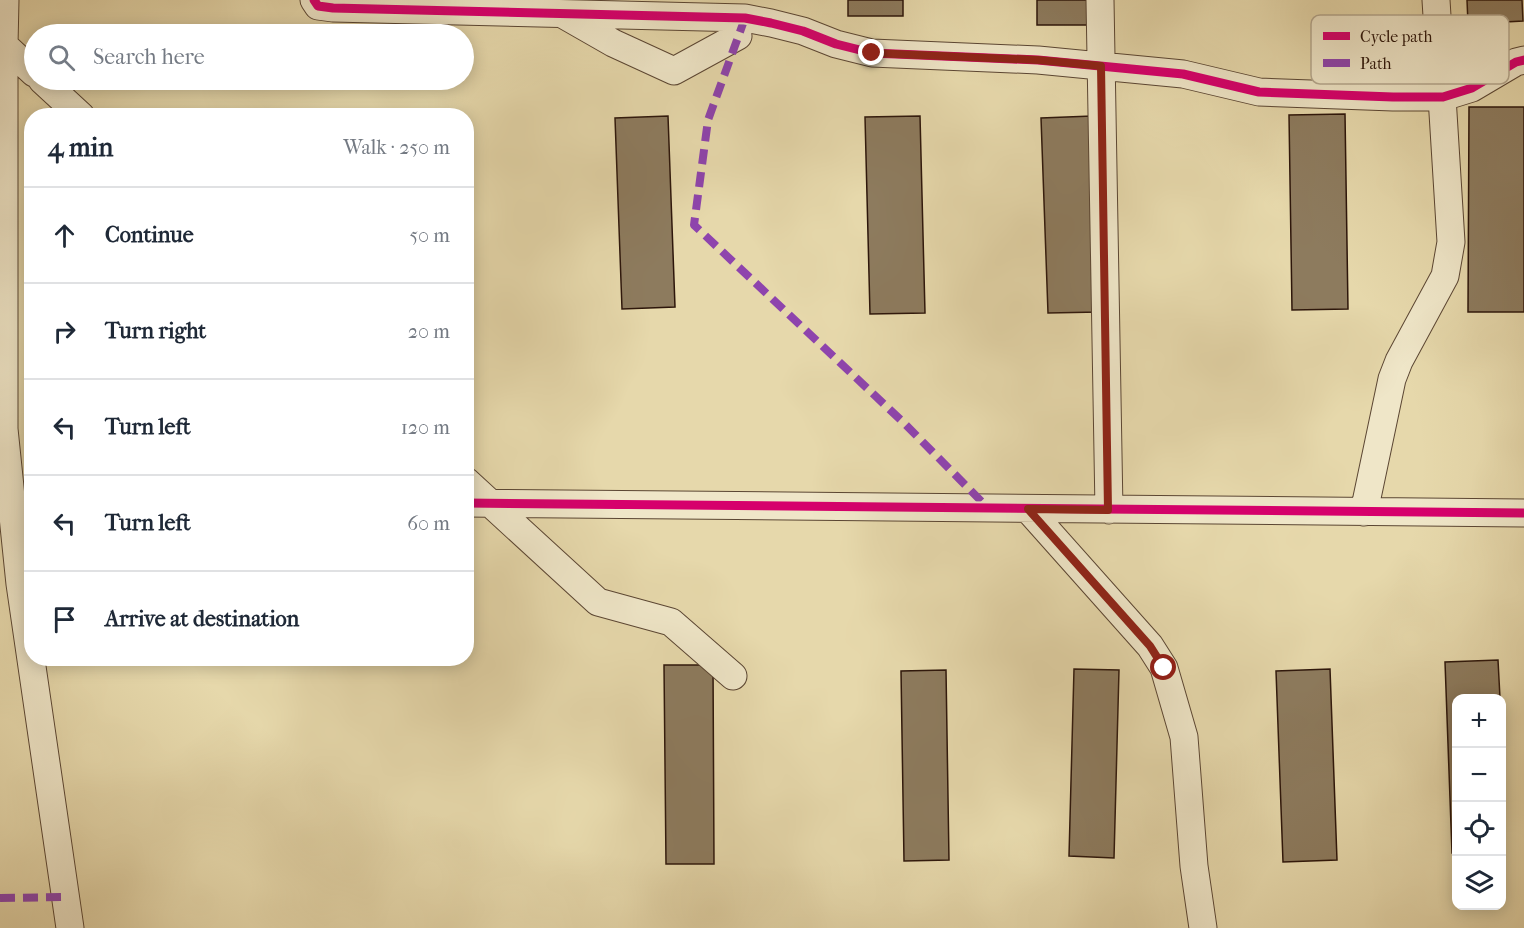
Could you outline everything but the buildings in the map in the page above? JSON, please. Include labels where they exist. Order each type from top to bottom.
[{"type":"street","points":[[5,0],[2,45],[4,458],[21,498],[20,584],[24,612]]},
{"type":"street","points":[[314,0],[318,6],[333,8],[555,7],[742,18],[782,25],[836,44],[872,53],[1038,60],[1183,74],[1259,92],[1443,97],[1479,84]]},
{"type":"street","points":[[1100,0],[1108,510]]},
{"type":"street","points":[[1436,0],[1437,15]]},
{"type":"street","points":[[555,7],[613,43],[674,71],[742,18]]},
{"type":"street","points":[[2,45],[24,64]]},
{"type":"street","points":[[1509,68],[1524,60]]},
{"type":"street","points":[[1364,512],[1392,379],[1399,361],[1445,276],[1451,242],[1442,84]]},
{"type":"street","points":[[53,90],[72,108]]},
{"type":"street","points":[[479,503],[1524,513]]},
{"type":"street","points":[[479,503],[598,602],[671,622],[733,676]]},
{"type":"street","points":[[1028,509],[1150,646],[1164,668],[1184,737],[1194,866],[1203,928]]},
{"type":"street","points":[[32,666],[70,928]]},
{"type":"marked path","points":[[745,18],[708,120],[694,225],[904,423],[989,509]]},
{"type":"marked path","points":[[0,898],[66,897]]},
{"type":"cycle path","points":[[314,0],[318,6],[333,8],[745,18],[803,31],[836,44],[872,53],[1038,60],[1183,74],[1259,92],[1443,97],[1479,84]]},
{"type":"cycle path","points":[[1509,66],[1524,60]]},
{"type":"cycle path","points":[[474,503],[1524,513]]},
{"type":"route","points":[[872,53],[1038,60],[1101,66],[1108,510],[1028,509],[1150,646],[1164,668]]}]
